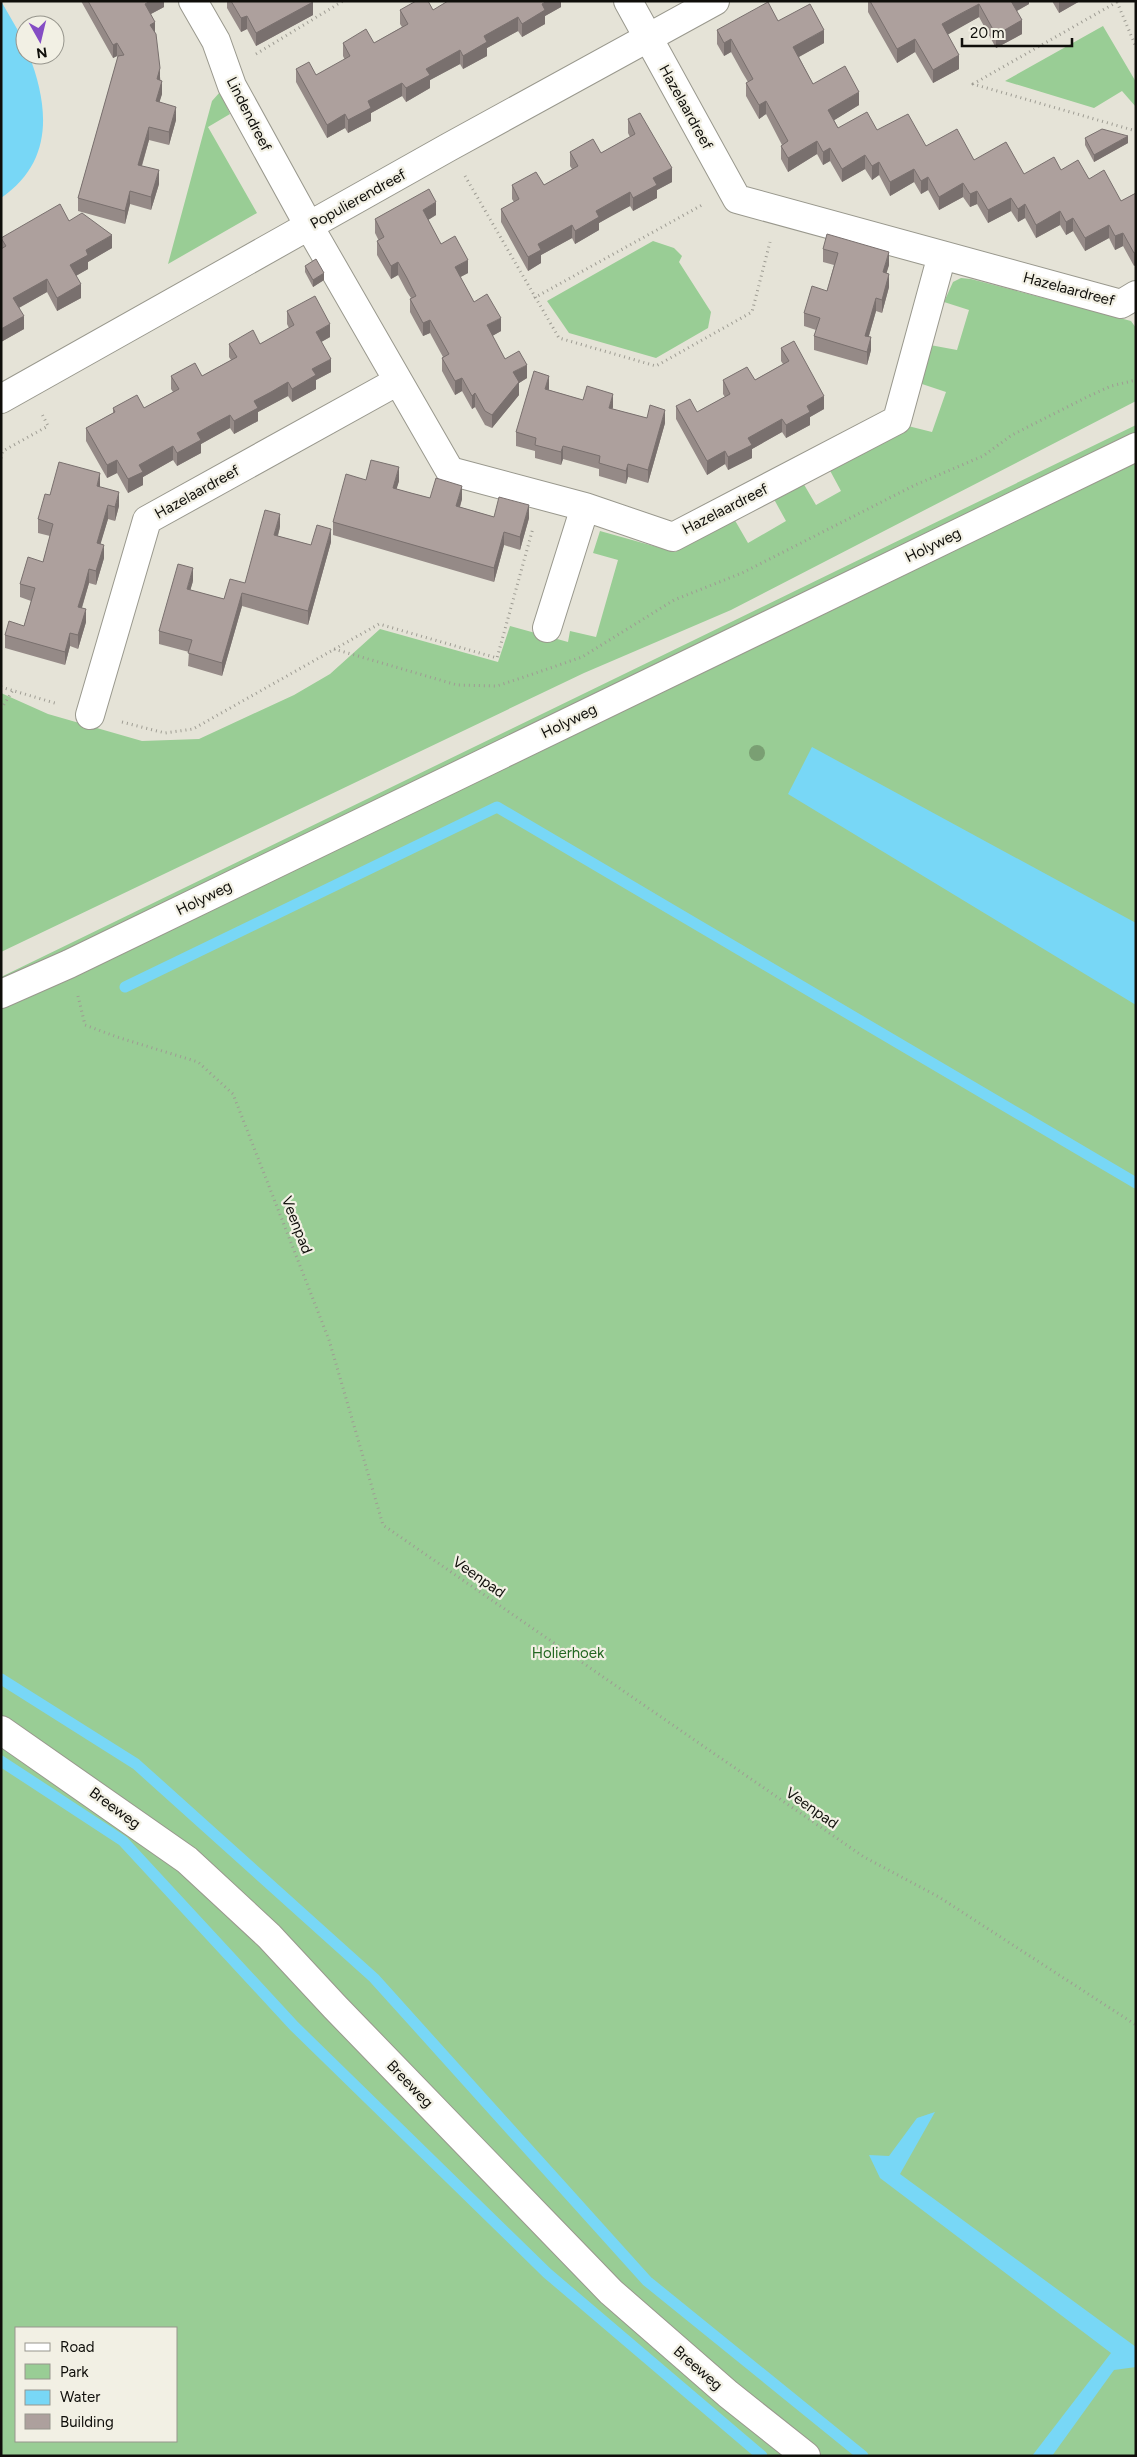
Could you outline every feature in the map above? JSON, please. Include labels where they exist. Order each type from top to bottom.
[{"type":"street","name":"Lindendreef","points":[[194,1],[216,42],[232,86],[309,226]]},
{"type":"street","points":[[628,1],[649,38]]},
{"type":"street","name":"Populierendreef","points":[[1,399],[449,147],[715,1]]},
{"type":"street","name":"Hazelaardreef","points":[[649,38],[737,198],[1121,304],[1136,296]]},
{"type":"street","name":"Hazelaardreef","points":[[309,226],[450,471],[585,507],[673,537],[897,420],[942,255]]},
{"type":"street","name":"Hazelaardreef","points":[[90,715],[147,520],[398,381]]},
{"type":"street","name":"Holyweg","points":[[1,994],[69,964],[1136,447]]},
{"type":"street","points":[[547,628],[585,507]]},
{"type":"street","name":"Breeweg","points":[[1,1730],[186,1860],[269,1936],[335,2007],[611,2292],[728,2394],[806,2456]]},
{"type":"path","points":[[227,71],[343,1]]},
{"type":"path","points":[[1136,47],[1117,2],[973,84],[1136,131]]},
{"type":"path","points":[[449,147],[534,298],[559,338],[656,366],[752,312],[778,210]]},
{"type":"path","points":[[534,298],[731,188]]},
{"type":"path","points":[[334,649],[456,685],[497,686],[582,658],[674,600],[742,573],[915,484],[982,456],[1012,435],[1111,386],[1136,380]]},
{"type":"path","points":[[1,458],[3,451],[48,426],[26,385]]},
{"type":"path","points":[[1,687],[90,715],[165,733],[193,729],[379,624],[497,658],[543,495]]},
{"type":"path","points":[[1,709],[13,690]]},
{"type":"path","name":"Veenpad","points":[[69,964],[85,1024],[117,1037],[198,1062],[234,1094],[329,1340],[383,1525],[864,1858],[940,1896],[1136,2025]]},
{"type":"green space","points":[[1103,26],[1136,82],[1136,107],[1122,91],[1094,108],[1005,81]]},
{"type":"green space","points":[[220,92],[230,114],[208,127],[257,213],[168,264],[212,101]]},
{"type":"green space","points":[[653,241],[674,248],[682,256],[679,262],[711,312],[708,328],[656,358],[569,333],[547,301]]},
{"type":"green space","points":[[961,278],[1131,321],[1136,328],[1136,401],[731,610],[584,673],[1,952],[1,693],[48,714],[142,741],[199,739],[294,695],[330,674],[380,629],[498,662],[510,626],[568,642],[570,631],[596,637],[618,560],[593,553],[600,531],[675,552],[733,517],[748,543],[786,521],[770,492],[799,476],[816,505],[841,491],[827,465],[904,425],[932,432],[946,392],[919,383],[930,345],[957,350],[969,310],[944,302],[953,282]]},
{"type":"green space","name":"Holierhoek","points":[[1136,425],[1136,2456],[1,2456],[1,977]]},
{"type":"water","points":[[1,1],[15,25],[15,65],[32,65],[41,94],[43,114],[38,151],[31,168],[18,184],[1,198]]},
{"type":"water","points":[[812,747],[1136,923],[1136,1005],[788,794]]},
{"type":"water","points":[[935,2112],[900,2174],[1136,2347],[1136,2367],[1114,2370],[1052,2456],[1032,2456],[1111,2353],[880,2178],[869,2155],[889,2156],[917,2118]]},
{"type":"building","points":[[88,1],[150,1],[145,4],[155,22],[150,25],[156,34],[160,68],[157,79],[162,81],[156,101],[176,107],[169,132],[149,127],[138,165],[159,170],[151,197],[130,191],[125,211],[78,198],[118,56],[124,55],[117,43],[113,45]]},
{"type":"building","points":[[231,1],[313,2],[256,33],[247,16],[241,18]]},
{"type":"building","points":[[416,1],[428,1],[433,10],[448,1],[547,1],[542,4],[545,10],[522,24],[518,17],[484,36],[487,42],[463,56],[460,50],[426,69],[430,75],[406,88],[402,83],[368,101],[371,108],[348,120],[345,114],[327,125],[296,69],[309,62],[316,75],[350,56],[343,43],[366,29],[374,43],[408,24],[400,10]]},
{"type":"building","points":[[870,1],[1011,1],[1022,20],[996,35],[979,4],[942,24],[959,55],[933,70],[915,39],[897,49]]},
{"type":"building","points":[[768,2],[778,21],[810,4],[824,30],[793,47],[813,84],[845,66],[859,92],[828,110],[838,128],[867,112],[877,130],[908,114],[926,146],[957,129],[974,160],[1006,142],[1024,174],[1054,157],[1061,170],[1078,160],[1089,179],[1104,170],[1121,201],[1136,193],[1136,252],[1134,253],[1123,233],[1115,236],[1109,225],[1085,238],[1073,218],[1066,222],[1060,211],[1036,225],[1025,204],[1018,209],[1011,198],[988,210],[977,191],[970,194],[963,183],[939,197],[928,177],[921,181],[914,169],[890,182],[879,162],[872,166],[865,155],[842,169],[830,148],[823,152],[817,141],[788,158],[781,146],[788,141],[766,101],[759,105],[746,83],[753,79],[731,39],[724,43],[717,30]]},
{"type":"building","points":[[640,113],[672,168],[653,178],[657,185],[633,198],[630,192],[612,202],[596,211],[599,217],[575,231],[572,225],[538,244],[541,250],[528,257],[501,209],[519,199],[512,185],[536,172],[544,185],[578,166],[570,152],[593,139],[601,153],[635,134],[628,119]]},
{"type":"building","points":[[1102,129],[1128,136],[1094,155],[1085,138]]},
{"type":"building","points":[[429,189],[436,202],[423,210],[441,244],[455,236],[468,260],[455,267],[474,302],[487,294],[501,318],[487,325],[505,359],[519,351],[527,365],[513,372],[519,382],[492,415],[485,411],[475,393],[472,396],[462,378],[455,381],[442,358],[449,354],[430,320],[423,323],[410,299],[416,296],[407,278],[398,262],[391,266],[377,241],[384,237],[375,219]]},
{"type":"building","points":[[60,204],[69,221],[82,213],[112,235],[86,250],[88,255],[70,265],[81,284],[57,298],[47,279],[13,298],[24,316],[1,329],[1,249],[6,246],[1,238]]},
{"type":"building","points":[[827,234],[889,252],[883,272],[889,274],[882,300],[876,298],[865,336],[871,337],[867,352],[814,336],[820,318],[804,313],[812,286],[827,291],[838,253],[823,249]]},
{"type":"building","points":[[316,259],[324,273],[313,280],[305,266]]},
{"type":"building","points":[[315,296],[330,324],[316,332],[331,359],[312,369],[316,375],[292,389],[288,382],[254,401],[258,408],[234,421],[230,415],[215,423],[197,433],[201,440],[177,453],[173,446],[139,465],[143,472],[128,479],[117,460],[107,465],[86,428],[115,412],[113,408],[137,395],[144,408],[179,389],[171,376],[195,363],[202,376],[237,357],[229,344],[253,330],[260,344],[294,325],[287,311]]},
{"type":"building","points":[[794,341],[824,396],[807,406],[810,412],[786,425],[782,419],[748,438],[752,445],[728,457],[725,451],[707,461],[676,406],[690,399],[697,412],[730,394],[723,380],[747,367],[755,380],[789,361],[781,348]]},
{"type":"building","points":[[534,371],[549,376],[545,389],[583,400],[587,386],[613,394],[609,408],[647,418],[650,405],[665,410],[648,470],[628,464],[626,471],[599,463],[600,456],[563,446],[561,452],[535,445],[536,438],[516,432]]},
{"type":"building","points":[[371,460],[399,467],[393,488],[430,498],[436,478],[462,486],[456,506],[494,517],[499,497],[529,505],[520,537],[504,532],[494,568],[333,522],[346,474],[366,480]]},
{"type":"building","points":[[59,462],[100,473],[97,486],[119,492],[115,507],[108,505],[97,543],[104,545],[96,571],[89,569],[78,607],[86,609],[78,635],[70,633],[65,652],[5,635],[9,621],[24,626],[35,588],[20,584],[28,557],[43,562],[53,524],[38,519],[45,494],[50,495]]},
{"type":"building","points":[[265,510],[280,514],[274,535],[311,545],[317,525],[331,529],[308,611],[242,593],[222,663],[188,653],[192,640],[159,631],[178,564],[193,568],[187,589],[224,599],[230,579],[245,583]]},
{"type":"waterway","points":[[125,987],[497,807],[1136,1183]]},
{"type":"waterway","points":[[1,1679],[136,1764],[374,1978],[647,2281],[863,2456]]},
{"type":"waterway","points":[[1,1761],[123,1841],[294,2026],[547,2273],[762,2456]]}]
